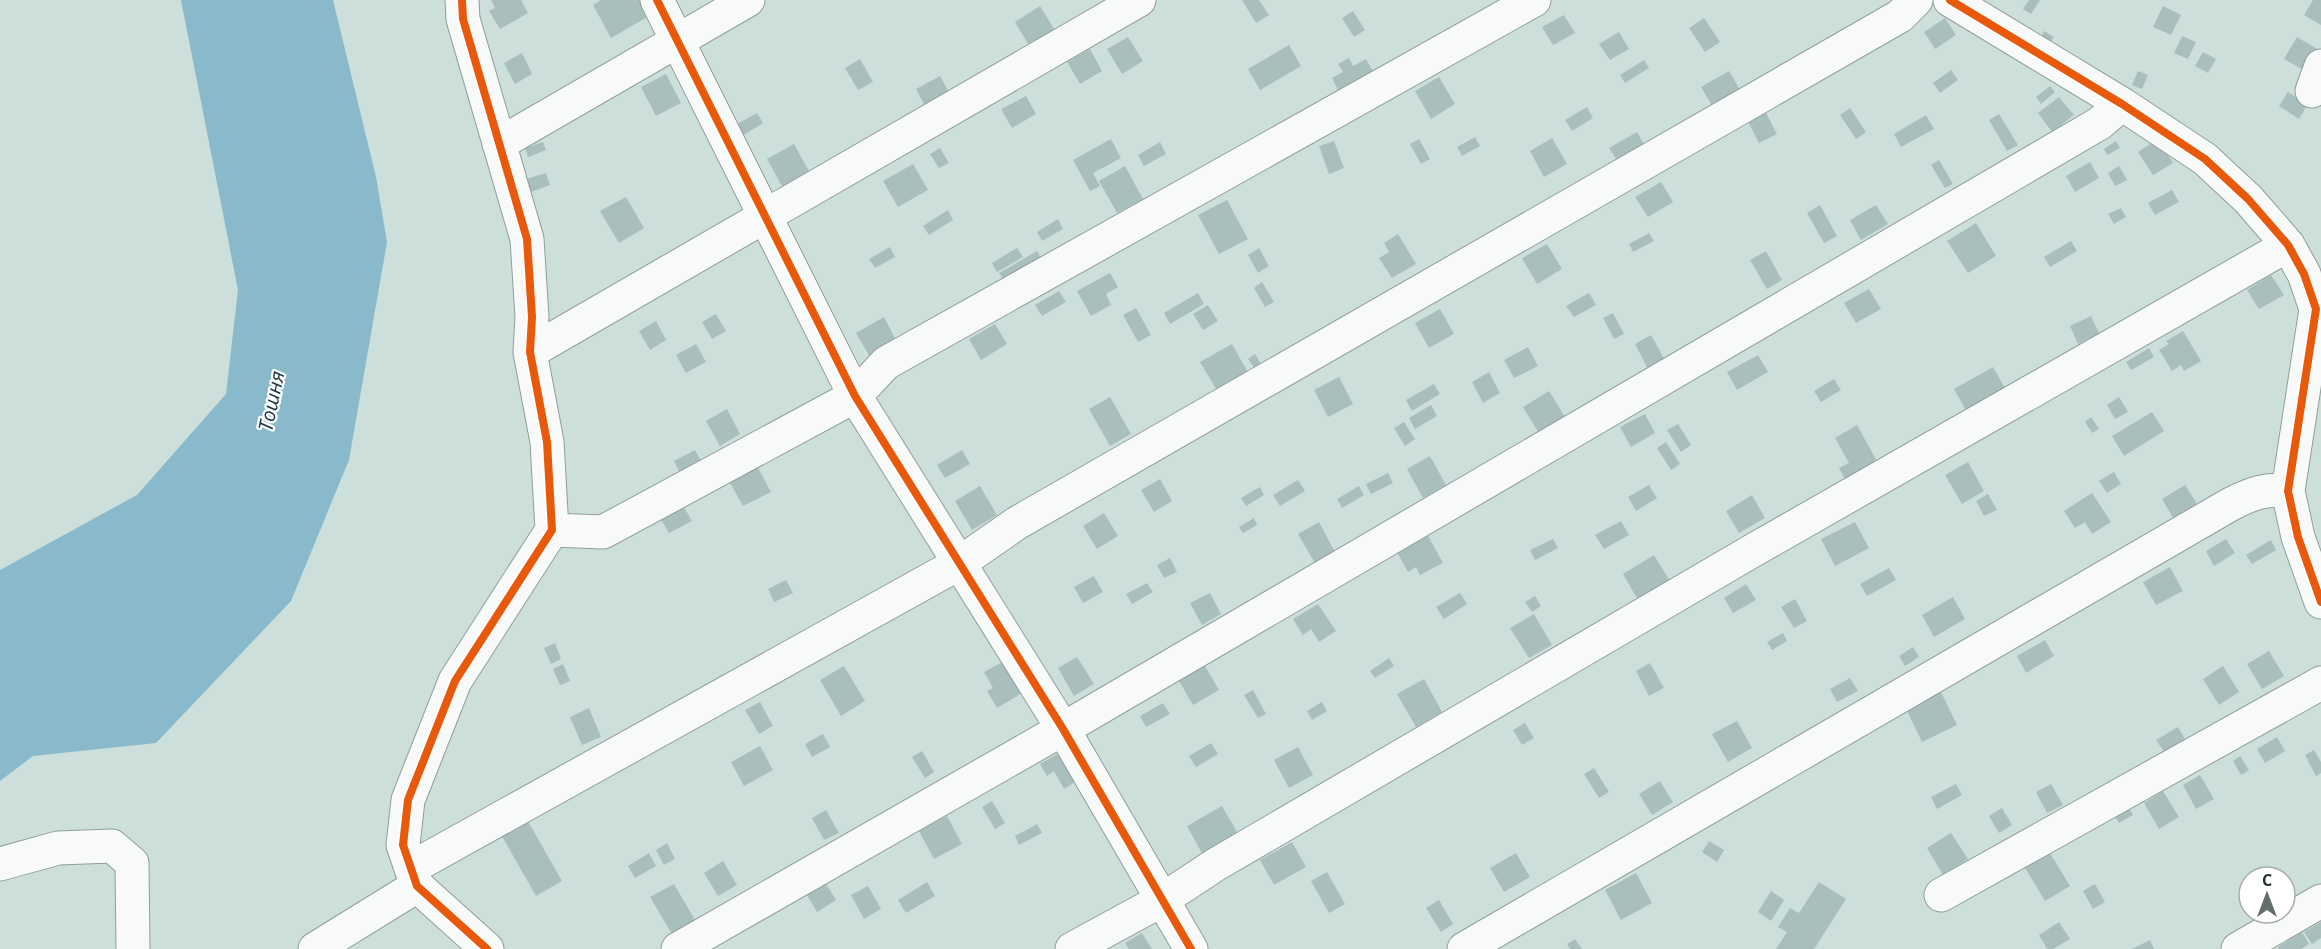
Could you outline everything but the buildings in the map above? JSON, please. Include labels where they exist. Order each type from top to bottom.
[{"type":"street","points":[[462,0],[463,19],[527,239],[532,318],[530,352],[547,442],[552,531],[455,681],[408,800],[403,845],[414,878],[487,949]]},
{"type":"street","points":[[657,0],[855,396],[1063,729],[1191,949]]},
{"type":"street","points":[[499,144],[748,0]]},
{"type":"street","points":[[530,352],[1139,0]]},
{"type":"street","points":[[552,531],[603,532],[855,396],[886,363],[1534,0]]},
{"type":"street","points":[[315,949],[414,878],[958,564],[1017,523],[1900,16],[1916,0]]},
{"type":"street","points":[[1950,0],[2122,104],[2205,159],[2248,199],[2288,245],[2304,274],[2316,309],[2288,491],[2298,537],[2321,602]]},
{"type":"street","points":[[678,949],[1063,729],[2090,129],[2122,104]]},
{"type":"street","points":[[1072,949],[1162,900],[1215,865],[1710,575],[2288,245]]},
{"type":"street","points":[[1464,949],[2231,504],[2254,492],[2270,489],[2288,491]]},
{"type":"street","points":[[1941,896],[2321,682]]},
{"type":"street","points":[[0,864],[58,848],[112,846],[132,863],[133,949]]},
{"type":"street","points":[[2238,949],[2321,901]]},
{"type":"water","name":"Тошня","points":[[181,0],[333,0],[376,177],[387,242],[349,460],[291,601],[156,743],[33,756],[0,781],[0,570],[137,495],[226,394],[238,290]]},
{"type":"cycle path","points":[[462,0],[463,19],[527,239],[532,317],[530,352],[547,442],[552,530],[455,681],[408,800],[403,845],[417,886],[487,949]]},
{"type":"cycle path","points":[[657,0],[855,396],[1063,729],[1191,949]]},
{"type":"cycle path","points":[[1950,0],[2122,104],[2205,159],[2248,199],[2288,245],[2304,274],[2316,309],[2288,491],[2298,537],[2321,602]]}]
